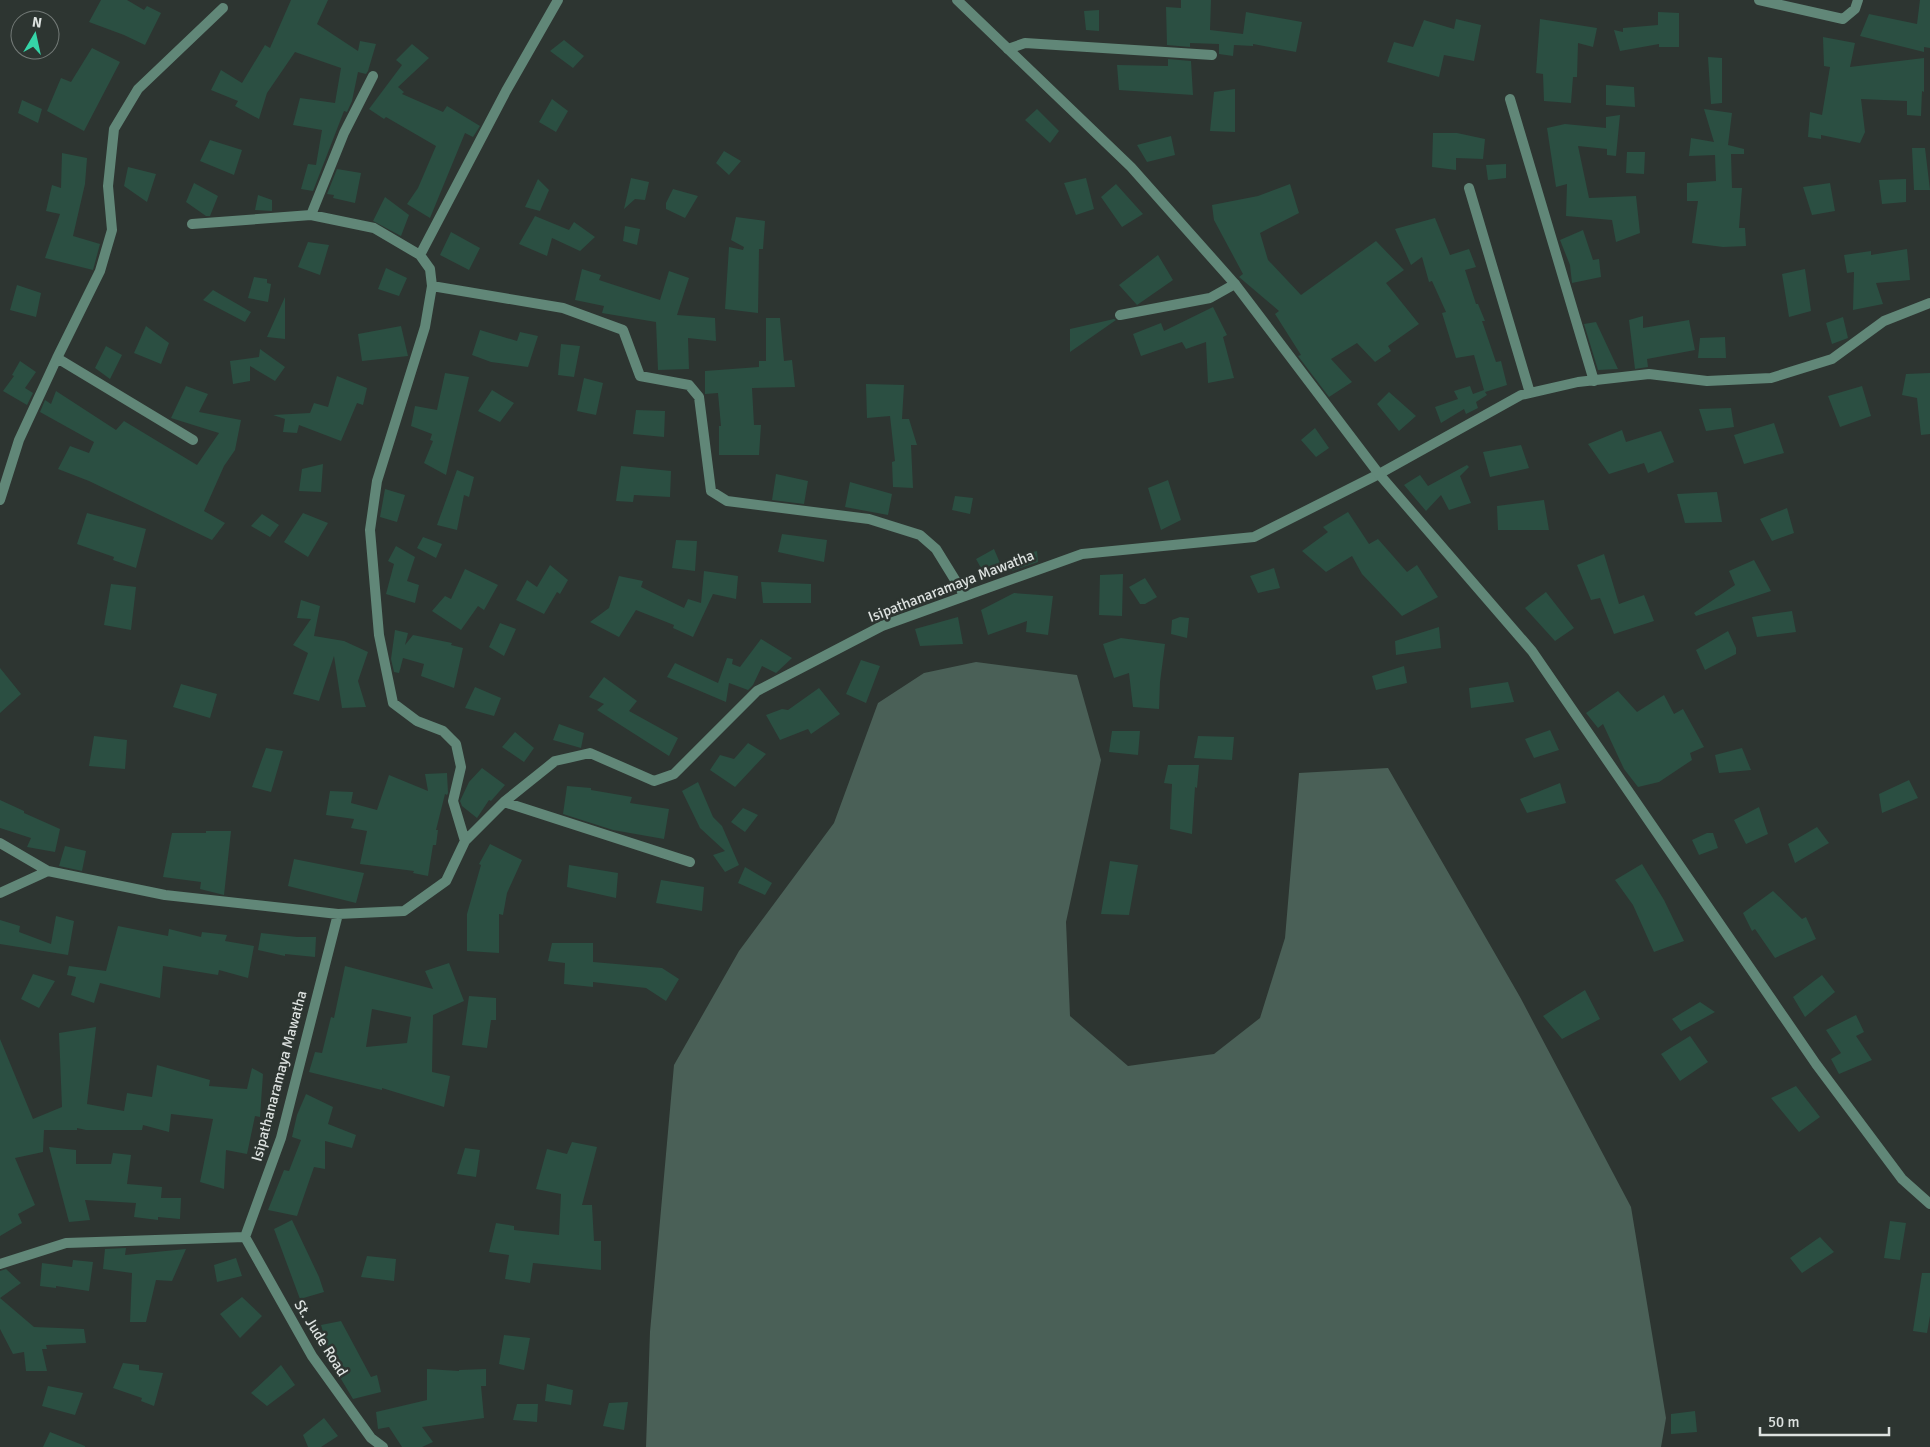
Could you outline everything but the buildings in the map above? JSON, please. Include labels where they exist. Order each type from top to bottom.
[{"type":"street","points":[[420,255],[506,90],[558,0]]},
{"type":"street","points":[[957,0],[1130,167],[1235,284],[1379,474],[1532,652],[1816,1064],[1902,1179],[1930,1204]]},
{"type":"street","points":[[1759,0],[1843,20],[1855,9],[1858,0]]},
{"type":"street","points":[[0,500],[19,440],[100,272],[112,230],[108,186],[114,129],[138,89],[223,8]]},
{"type":"street","points":[[1008,49],[1025,43],[1212,55]]},
{"type":"street","points":[[311,215],[344,133],[373,76]]},
{"type":"street","points":[[1510,99],[1594,380]]},
{"type":"street","points":[[1469,188],[1530,393]]},
{"type":"street","points":[[192,224],[311,215],[374,228],[420,255],[430,269],[432,286],[425,327],[377,481],[370,530],[380,636],[393,703],[417,721],[443,731],[456,744],[461,767],[453,801],[465,841]]},
{"type":"street","points":[[1120,315],[1210,298],[1235,284]]},
{"type":"street","points":[[432,286],[563,308],[623,330],[640,376],[689,385],[700,397],[711,491],[727,501],[869,519],[920,535],[936,549],[965,596]]},
{"type":"street","name":"Isipathanaramaya Mawatha","points":[[0,843],[48,871],[165,895],[338,914],[404,911],[446,881],[465,841],[504,802],[555,761],[590,753],[654,781],[674,774],[757,691],[882,626],[1082,554],[1254,537],[1379,474],[1521,395],[1594,380],[1649,374],[1707,381],[1771,378],[1832,359],[1884,321],[1930,303]]},
{"type":"street","points":[[57,358],[193,440]]},
{"type":"street","points":[[504,802],[690,862]]},
{"type":"street","points":[[0,893],[48,871]]},
{"type":"street","name":"Isipathanaramaya Mawatha","points":[[245,1237],[281,1138],[338,914]]},
{"type":"street","points":[[0,1264],[66,1243],[245,1237]]},
{"type":"street","name":"St. Jude Road","points":[[245,1237],[312,1356],[372,1438],[384,1447]]},
{"type":"green space","points":[[976,662],[1077,675],[1101,760],[1066,922],[1070,1016],[1128,1066],[1214,1054],[1260,1018],[1285,938],[1299,773],[1388,768],[1520,997],[1631,1207],[1666,1418],[1661,1447],[646,1447],[650,1332],[674,1065],[739,951],[834,823],[878,703],[924,673]]}]
